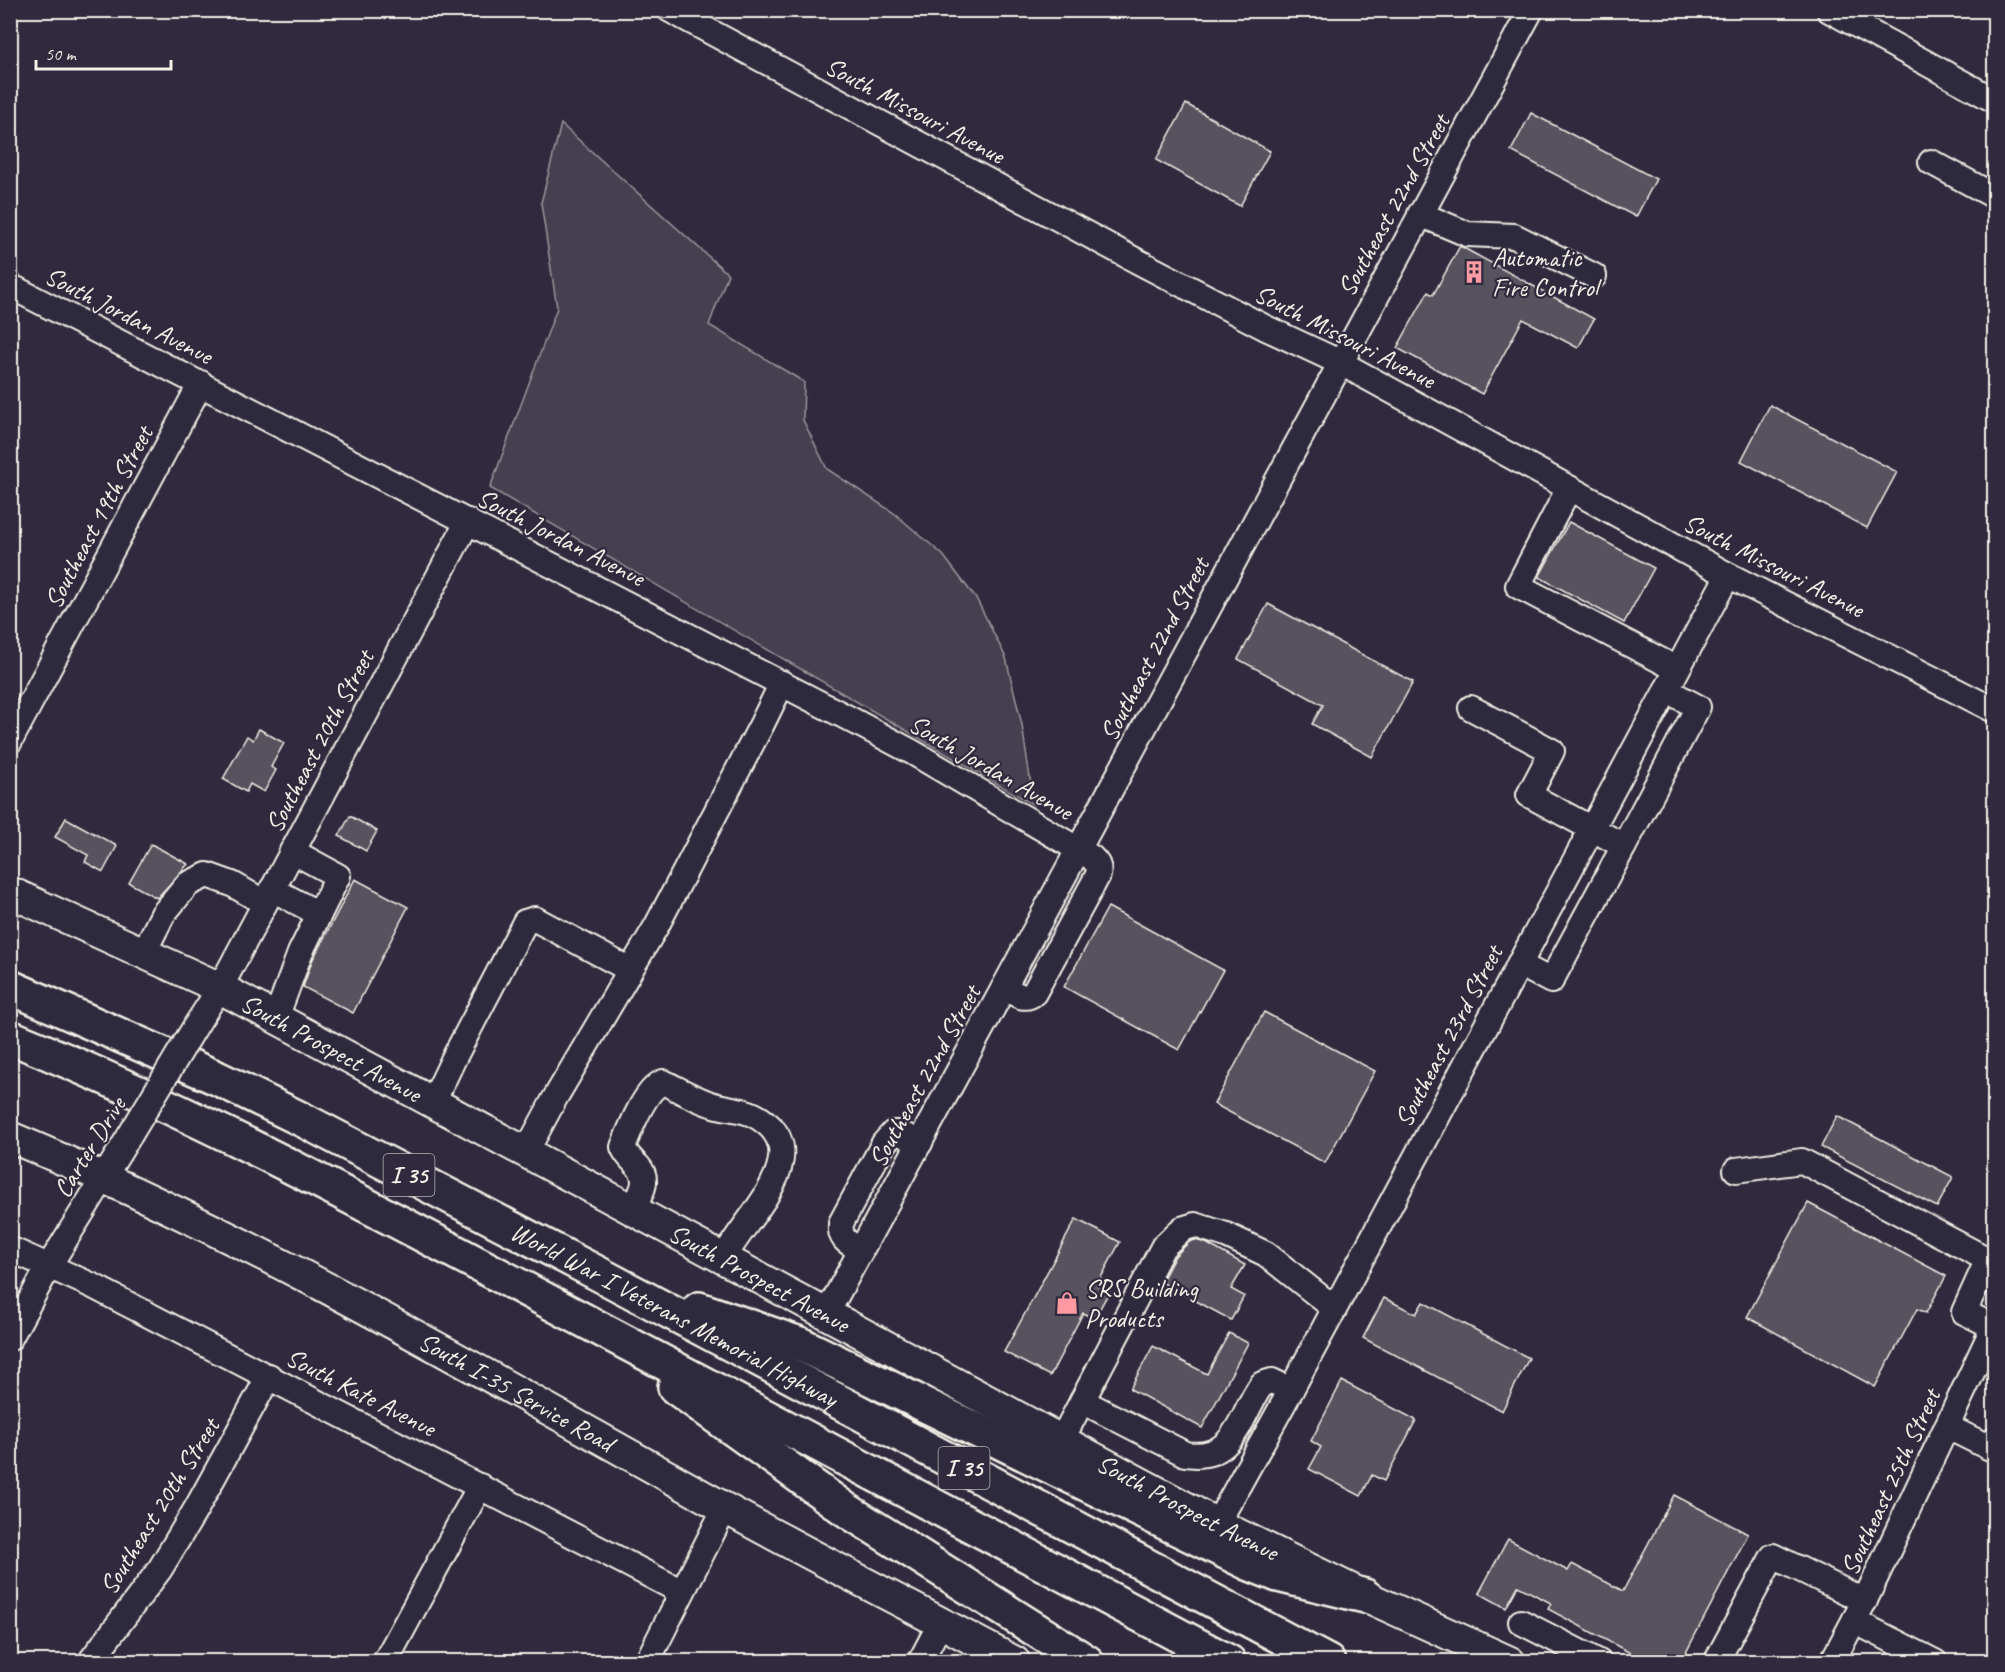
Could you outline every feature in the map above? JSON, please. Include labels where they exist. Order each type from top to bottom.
[{"type":"highway","points":[[10,962],[140,1044]]},
{"type":"highway","name":"World War I Veterans Memorial Highway","points":[[10,987],[140,1044],[307,1122],[599,1274],[1328,1662]]},
{"type":"highway","name":"World War I Veterans Memorial Highway","points":[[10,1037],[122,1084],[260,1150],[406,1225],[1229,1662]]},
{"type":"highway","points":[[599,1274],[800,1344],[1248,1563],[1278,1575],[1365,1596]]},
{"type":"highway","points":[[571,1313],[845,1509],[1087,1662]]},
{"type":"main road","name":"South Prospect Avenue","points":[[10,892],[220,988],[1217,1524],[1365,1596],[1510,1662]]},
{"type":"main road","name":"South I-35 Service Road","points":[[10,1137],[105,1177],[341,1295],[725,1508],[1015,1662]]},
{"type":"street","name":"South Missouri Avenue","points":[[670,10],[1137,261],[1266,328],[1340,362],[1728,575],[1995,710]]},
{"type":"street","name":"Southeast 22nd Street","points":[[827,1313],[1079,851],[1531,10]]},
{"type":"street","points":[[1829,10],[1995,100]]},
{"type":"street","points":[[1931,162],[1995,196]]},
{"type":"street","points":[[1420,214],[1467,234],[1514,236],[1594,276]]},
{"type":"street","name":"South Jordan Avenue","points":[[10,286],[782,683],[912,752],[1096,862],[1099,869],[1098,875],[1034,993],[1024,998],[1004,988]]},
{"type":"street","name":"Southeast 19th Street","points":[[10,741],[201,383]]},
{"type":"street","points":[[1519,964],[1551,981],[1698,707],[1672,680],[1518,586],[1569,488]]},
{"type":"street","name":"Southeast 20th Street","points":[[220,988],[468,520]]},
{"type":"street","name":"Southeast 23rd Street","points":[[1217,1524],[1728,575]]},
{"type":"street","points":[[526,1152],[555,1098],[657,925],[782,683]]},
{"type":"street","points":[[1471,708],[1552,752],[1529,795],[1624,846]]},
{"type":"street","points":[[276,1018],[300,953],[338,876],[292,851]]},
{"type":"street","points":[[144,952],[163,914],[188,884],[207,875],[318,914]]},
{"type":"street","points":[[434,1102],[459,1048],[525,922],[535,919],[630,970]]},
{"type":"street","points":[[1542,921],[1574,938]]},
{"type":"street","name":"Carter Drive","points":[[10,1338],[49,1266],[220,988]]},
{"type":"street","points":[[633,1209],[643,1189],[645,1178],[640,1169],[627,1156],[623,1147],[649,1092],[658,1084],[663,1082],[713,1105],[753,1115],[772,1128],[781,1142],[781,1164],[771,1186],[724,1258]]},
{"type":"street","points":[[861,1250],[844,1240],[840,1223],[884,1143],[893,1133],[900,1133],[920,1143]]},
{"type":"street","points":[[1736,1170],[1802,1161],[1991,1261],[1964,1312],[1994,1326]]},
{"type":"street","points":[[1061,1441],[1163,1247],[1182,1229],[1195,1225],[1226,1234],[1266,1254],[1334,1308]]},
{"type":"street","name":"South Kate Avenue","points":[[10,1248],[93,1286],[269,1376],[682,1592]]},
{"type":"street","name":"Southeast 25th Street","points":[[1832,1662],[1948,1427],[1994,1326]]},
{"type":"street","name":"Southeast 20th Street","points":[[90,1662],[160,1569],[196,1509],[269,1376]]},
{"type":"street","points":[[1082,1401],[1185,1454],[1200,1456],[1216,1452],[1229,1441],[1262,1384],[1272,1381],[1291,1390]]},
{"type":"street","points":[[1948,1427],[1993,1446]]},
{"type":"street","points":[[385,1662],[480,1486]]},
{"type":"street","points":[[647,1662],[725,1508]]},
{"type":"street","points":[[1716,1662],[1773,1556],[1859,1611],[1900,1654],[1935,1662]]},
{"type":"street","points":[[920,1662],[941,1622]]},
{"type":"street","points":[[1521,1622],[1597,1661]]},
{"type":"shaded area","points":[[561,124],[728,274],[709,325],[804,382],[803,420],[827,469],[894,513],[943,555],[977,600],[1006,658],[1022,725],[1034,805],[490,488],[557,308],[541,203]]},
{"type":"building","points":[[1186,104],[1270,151],[1240,206],[1156,160]]},
{"type":"building","points":[[1531,113],[1656,179],[1636,217],[1511,151]]},
{"type":"building","points":[[1460,246],[1594,319],[1578,348],[1523,319],[1482,394],[1397,348],[1428,292],[1433,295]]},
{"type":"building","points":[[1770,405],[1897,472],[1867,528],[1741,461]]},
{"type":"building","points":[[1569,522],[1654,568],[1624,623],[1539,577]]},
{"type":"building","points":[[1268,604],[1413,682],[1372,757],[1312,724],[1323,705],[1238,659]]},
{"type":"building","points":[[259,729],[284,743],[271,767],[276,770],[264,792],[250,784],[246,792],[223,779],[247,736],[253,740]]},
{"type":"building","points":[[350,816],[377,831],[366,851],[339,836]]},
{"type":"building","points":[[66,818],[117,846],[103,872],[85,862],[88,855],[55,837]]},
{"type":"building","points":[[151,844],[188,864],[157,898],[129,883]]},
{"type":"building","points":[[355,879],[408,907],[353,1013],[303,987],[312,961]]},
{"type":"building","points":[[1108,907],[1223,970],[1179,1050],[1064,987]]},
{"type":"building","points":[[1264,1012],[1375,1071],[1325,1163],[1214,1104]]},
{"type":"building","points":[[1837,1116],[1953,1177],[1937,1207],[1821,1147]]},
{"type":"building","points":[[1808,1203],[1946,1276],[1926,1313],[1917,1309],[1875,1387],[1747,1317]]},
{"type":"building","name":"SRS Building Products","points":[[1076,1219],[1120,1242],[1097,1285],[1109,1292],[1094,1319],[1083,1313],[1050,1376],[1004,1352]]},
{"type":"building","points":[[1195,1240],[1206,1243],[1245,1265],[1231,1289],[1244,1296],[1231,1320],[1161,1282],[1175,1256],[1189,1242]]},
{"type":"building","points":[[1384,1298],[1416,1314],[1423,1302],[1529,1358],[1502,1411],[1363,1338]]},
{"type":"building","points":[[1229,1333],[1248,1343],[1202,1428],[1130,1389],[1153,1346],[1207,1374]]},
{"type":"building","points":[[1342,1381],[1416,1420],[1384,1481],[1372,1475],[1361,1496],[1309,1469],[1321,1447],[1311,1441]]},
{"type":"building","points":[[1674,1495],[1748,1534],[1681,1662],[1647,1662],[1548,1609],[1551,1603],[1518,1586],[1506,1608],[1479,1593],[1508,1539],[1568,1571],[1572,1564],[1623,1591]]},
{"type":"place","name":"Automatic Fire Control","points":[[1474,272]]},
{"type":"place","name":"SRS Building Products","points":[[1067,1303]]}]
